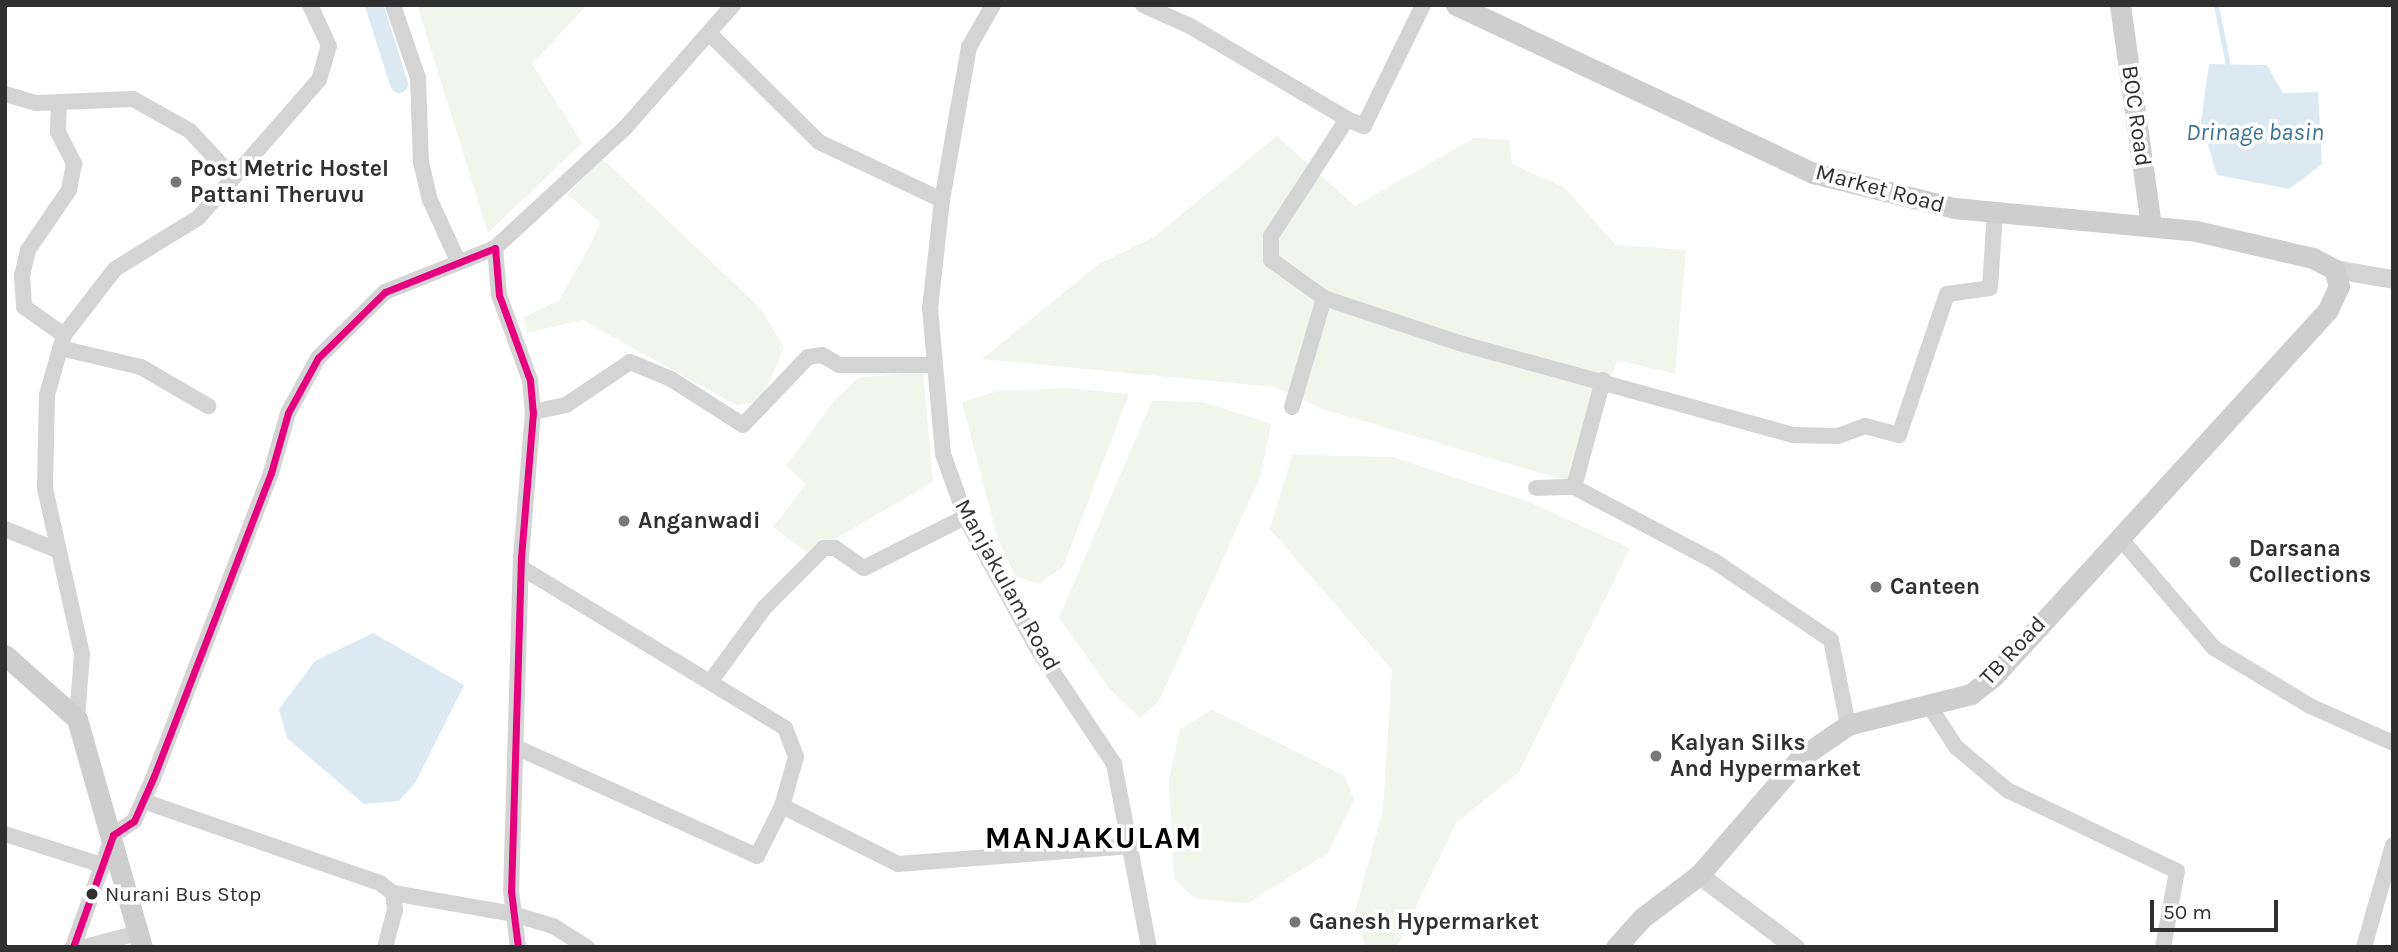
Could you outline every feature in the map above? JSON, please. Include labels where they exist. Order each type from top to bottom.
[{"type":"main road","name":"Market Road","points":[[1456,5],[1813,173],[1954,208],[2151,226],[2302,255],[2334,269]]},
{"type":"main road","name":"BOC Road","points":[[2120,5],[2151,226]]},
{"type":"main road","name":"TB Road","points":[[1616,947],[1643,917],[1699,875],[1800,758],[1848,725],[1930,707],[1984,685],[2328,310],[2339,286],[2334,269]]},
{"type":"main road","points":[[5,655],[77,719],[113,835],[140,940]]},
{"type":"street","points":[[77,719],[82,654],[45,488],[47,395],[62,342],[115,269],[198,218],[232,176],[319,80],[329,46],[310,5]]},
{"type":"street","points":[[393,5],[418,78],[421,162],[430,200],[458,261]]},
{"type":"street","name":"Manjakulam Road","points":[[993,5],[969,47],[942,200],[930,308],[931,365],[943,454],[965,517],[1037,648],[1114,764],[1134,846],[1149,947]]},
{"type":"street","points":[[1143,5],[1190,26],[1347,119],[1364,126],[1423,5]]},
{"type":"street","points":[[73,947],[113,835],[134,821],[144,801],[271,474],[288,414],[318,358],[385,292],[495,248],[616,137],[710,34],[727,8]]},
{"type":"street","points":[[710,34],[819,142],[942,200]]},
{"type":"street","points":[[6,99],[60,102],[133,99],[190,131],[232,176]]},
{"type":"street","points":[[60,102],[58,132],[74,164],[69,190],[28,250],[22,276],[24,307],[62,342],[141,368],[208,406]]},
{"type":"street","points":[[1347,119],[1270,236],[1271,260],[1324,298],[1792,435],[1838,436],[1865,426],[1899,435],[1947,294],[1990,288],[1995,211]]},
{"type":"street","points":[[495,248],[499,295],[530,380],[533,412],[522,568],[520,749],[513,914],[518,947]]},
{"type":"street","points":[[2334,269],[2393,279]]},
{"type":"street","points":[[1292,407],[1324,298]]},
{"type":"street","points":[[533,412],[566,405],[629,362],[671,379],[743,425],[808,357],[821,355],[839,365],[931,365]]},
{"type":"street","points":[[1574,487],[1603,380]]},
{"type":"street","points":[[1535,488],[1574,487],[1714,561],[1831,640],[1848,725]]},
{"type":"street","points":[[710,682],[765,607],[824,548],[835,548],[864,568],[965,517]]},
{"type":"street","points":[[5,529],[57,550]]},
{"type":"street","points":[[2120,538],[2214,648],[2310,706],[2393,743]]},
{"type":"street","points":[[520,749],[757,856],[782,806],[796,757],[792,739],[710,682],[522,568]]},
{"type":"street","points":[[1930,707],[1956,747],[2007,790],[2172,867],[2179,881],[2163,947]]},
{"type":"street","points":[[144,801],[380,883],[393,893],[513,914],[553,926],[587,947]]},
{"type":"street","points":[[782,806],[898,864],[1134,846]]},
{"type":"street","points":[[5,834],[102,865]]},
{"type":"street","points":[[2364,947],[2393,845]]},
{"type":"street","points":[[1699,875],[1795,947]]},
{"type":"street","points":[[385,947],[393,893]]},
{"type":"street","points":[[85,947],[140,940]]},
{"type":"shaded area","points":[[417,5],[587,5],[532,64],[582,143],[488,233]]},
{"type":"shaded area","points":[[1277,136],[1355,206],[1474,138],[1509,140],[1512,164],[1565,188],[1616,245],[1686,250],[1675,374],[1618,360],[1568,481],[1326,410],[1275,387],[982,359],[1099,264],[1154,237]]},
{"type":"shaded area","points":[[603,159],[761,309],[784,347],[761,402],[736,405],[582,320],[527,333],[524,317],[559,300],[593,240],[600,222],[567,194]]},
{"type":"shaded area","points":[[923,371],[933,482],[809,554],[773,527],[806,484],[786,466],[834,401],[858,378]]},
{"type":"shaded area","points":[[1066,388],[1129,394],[1063,567],[1038,584],[1015,576],[997,536],[962,402],[998,391]]},
{"type":"shaded area","points":[[1152,401],[1203,402],[1271,424],[1260,477],[1159,701],[1140,718],[1109,688],[1059,618]]},
{"type":"shaded area","points":[[1292,455],[1392,457],[1529,502],[1630,548],[1519,772],[1456,823],[1397,947],[1365,947],[1355,911],[1383,810],[1392,670],[1270,529]]},
{"type":"shaded area","points":[[1212,710],[1345,776],[1354,800],[1327,854],[1248,903],[1195,899],[1174,878],[1169,779],[1180,729]]},
{"type":"water","name":"Drinage basin","points":[[2209,64],[2267,65],[2283,93],[2318,92],[2322,164],[2289,189],[2217,175],[2201,122]]},
{"type":"water","points":[[373,633],[464,685],[415,783],[399,801],[364,804],[287,738],[279,709],[315,661]]},
{"type":"waterway","points":[[374,5],[399,84]]},
{"type":"waterway","points":[[2216,5],[2228,65]]},
{"type":"transit line","points":[[73,947],[113,835],[134,821],[154,776],[271,473],[288,413],[318,358],[385,292],[495,248],[499,295],[530,380],[533,412],[521,557],[511,891],[518,947]]},
{"type":"place","name":"Post Metric Hostel Pattani Theruvu","points":[[176,182]]},
{"type":"place","name":"Anganwadi","points":[[624,521]]},
{"type":"place","name":"Darsana Collections","points":[[2235,562]]},
{"type":"place","name":"Canteen","points":[[1876,587]]},
{"type":"place","name":"Kalyan Silks And Hypermarket","points":[[1656,756]]},
{"type":"place","name":"Nurani Bus Stop","points":[[92,894]]},
{"type":"place","name":"Ganesh Hypermarket","points":[[1295,922]]},
{"type":"district","name":"MANJAKULAM","points":[[1094,838]]}]
